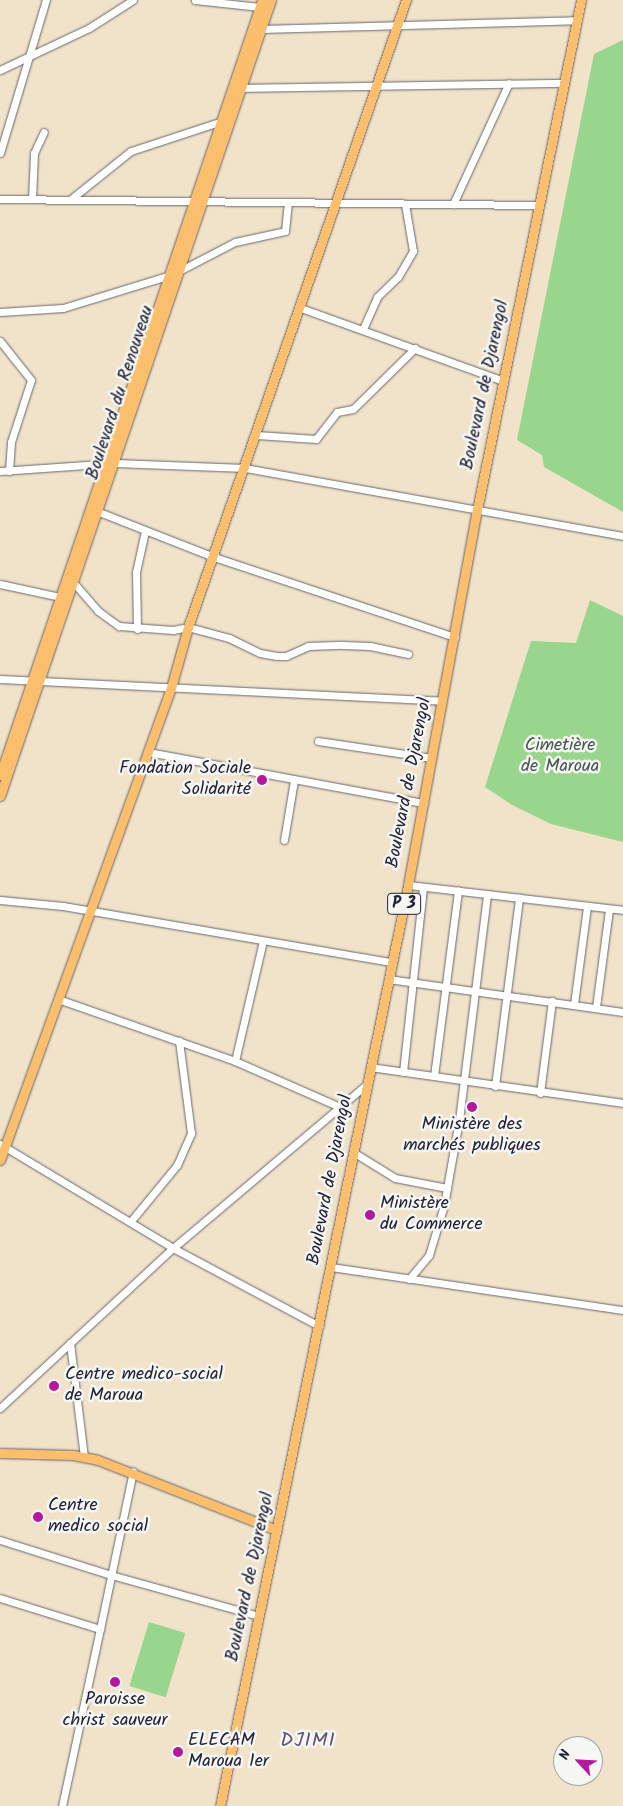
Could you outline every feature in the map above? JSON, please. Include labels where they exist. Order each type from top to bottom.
[{"type":"main road","name":"Boulevard du Renouveau","points":[[0,796],[60,597],[110,463],[199,200],[271,0]]},
{"type":"main road","points":[[0,1160],[2,1145],[58,999],[171,688],[188,628],[406,0]]},
{"type":"main road","name":"Boulevard de Djarengol","points":[[220,1806],[408,885],[477,510],[581,0]]},
{"type":"main road","name":"Boulevard du Renouveau","points":[[199,200],[222,121],[261,3]]},
{"type":"main road","name":"Boulevard du Renouveau","points":[[0,775],[99,512],[110,463]]},
{"type":"main road","points":[[0,1453],[84,1457],[133,1471],[208,1505],[277,1530]]},
{"type":"street","points":[[0,153],[46,0]]},
{"type":"street","points":[[0,70],[29,58],[100,22],[133,0]]},
{"type":"street","points":[[195,0],[261,3]]},
{"type":"street","points":[[260,29],[577,20]]},
{"type":"street","points":[[453,204],[509,83]]},
{"type":"street","points":[[240,88],[376,88],[565,83]]},
{"type":"street","points":[[71,199],[131,151],[222,121]]},
{"type":"street","points":[[32,199],[34,153],[44,132]]},
{"type":"street","points":[[0,199],[540,205]]},
{"type":"street","points":[[0,312],[63,308],[175,273],[235,242],[285,231],[288,202]]},
{"type":"street","points":[[363,329],[377,297],[398,277],[414,251],[405,204]]},
{"type":"street","points":[[298,307],[504,381]]},
{"type":"street","points":[[0,341],[31,380],[11,442],[9,471]]},
{"type":"street","points":[[256,435],[316,439],[337,412],[353,408],[415,348]]},
{"type":"street","points":[[0,472],[110,463],[245,468],[623,536]]},
{"type":"street","points":[[99,512],[214,557],[455,637]]},
{"type":"street","points":[[136,629],[137,567],[145,531]]},
{"type":"street","points":[[73,582],[109,620],[120,626],[136,629],[178,630],[188,628],[229,638],[260,653],[277,656],[286,656],[308,646],[343,645],[370,646],[408,654]]},
{"type":"street","points":[[0,584],[33,588],[60,597]]},
{"type":"street","points":[[0,679],[171,688],[321,692],[442,701]]},
{"type":"street","points":[[318,741],[432,758]]},
{"type":"street","points":[[148,752],[424,803]]},
{"type":"street","points":[[284,840],[294,780]]},
{"type":"street","points":[[408,885],[623,910]]},
{"type":"street","points":[[403,1072],[424,888]]},
{"type":"street","points":[[434,1076],[458,892]]},
{"type":"street","points":[[409,1279],[429,1255],[447,1188],[488,895]]},
{"type":"street","points":[[495,1086],[519,898]]},
{"type":"street","points":[[0,900],[89,911],[391,962]]},
{"type":"street","points":[[574,1004],[587,906]]},
{"type":"street","points":[[596,1007],[609,908]]},
{"type":"street","points":[[235,1061],[263,941]]},
{"type":"street","points":[[388,979],[623,1012]]},
{"type":"street","points":[[58,999],[235,1061],[342,1108]]},
{"type":"street","points":[[540,1093],[552,1001]]},
{"type":"street","points":[[131,1221],[177,1165],[191,1132],[179,1041]]},
{"type":"street","points":[[370,1067],[540,1093],[623,1103]]},
{"type":"street","points":[[0,1408],[173,1248],[342,1108],[366,1085]]},
{"type":"street","points":[[2,1145],[173,1248],[319,1326]]},
{"type":"street","points":[[353,1152],[395,1178],[447,1188]]},
{"type":"street","points":[[330,1268],[623,1310]]},
{"type":"street","points":[[70,1343],[84,1457]]},
{"type":"street","points":[[62,1806],[133,1471]]},
{"type":"street","points":[[0,1540],[111,1576],[259,1616]]},
{"type":"street","points":[[0,1598],[100,1629]]},
{"type":"green space","points":[[623,40],[623,512],[544,467],[542,455],[517,440],[594,54]]},
{"type":"green space","name":"Cimetière de Maroua","points":[[590,600],[623,616],[623,842],[551,824],[512,805],[485,787],[531,641],[576,643]]},
{"type":"green space","points":[[149,1622],[185,1633],[166,1697],[129,1686]]},
{"type":"place","name":"Fondation Sociale Solidarité","points":[[262,780]]},
{"type":"place","name":"Ministère des marchés publiques","points":[[472,1107]]},
{"type":"place","name":"Ministère du Commerce","points":[[370,1215]]},
{"type":"place","name":"Centre medico-social de Maroua","points":[[54,1386]]},
{"type":"place","name":"Centre medico social","points":[[38,1517]]},
{"type":"place","name":"Paroisse christ sauveur","points":[[115,1682]]},
{"type":"place","name":"ELECAM Maroua 1er","points":[[178,1752]]},
{"type":"district","name":"DJIMI","points":[[308,1741]]}]
